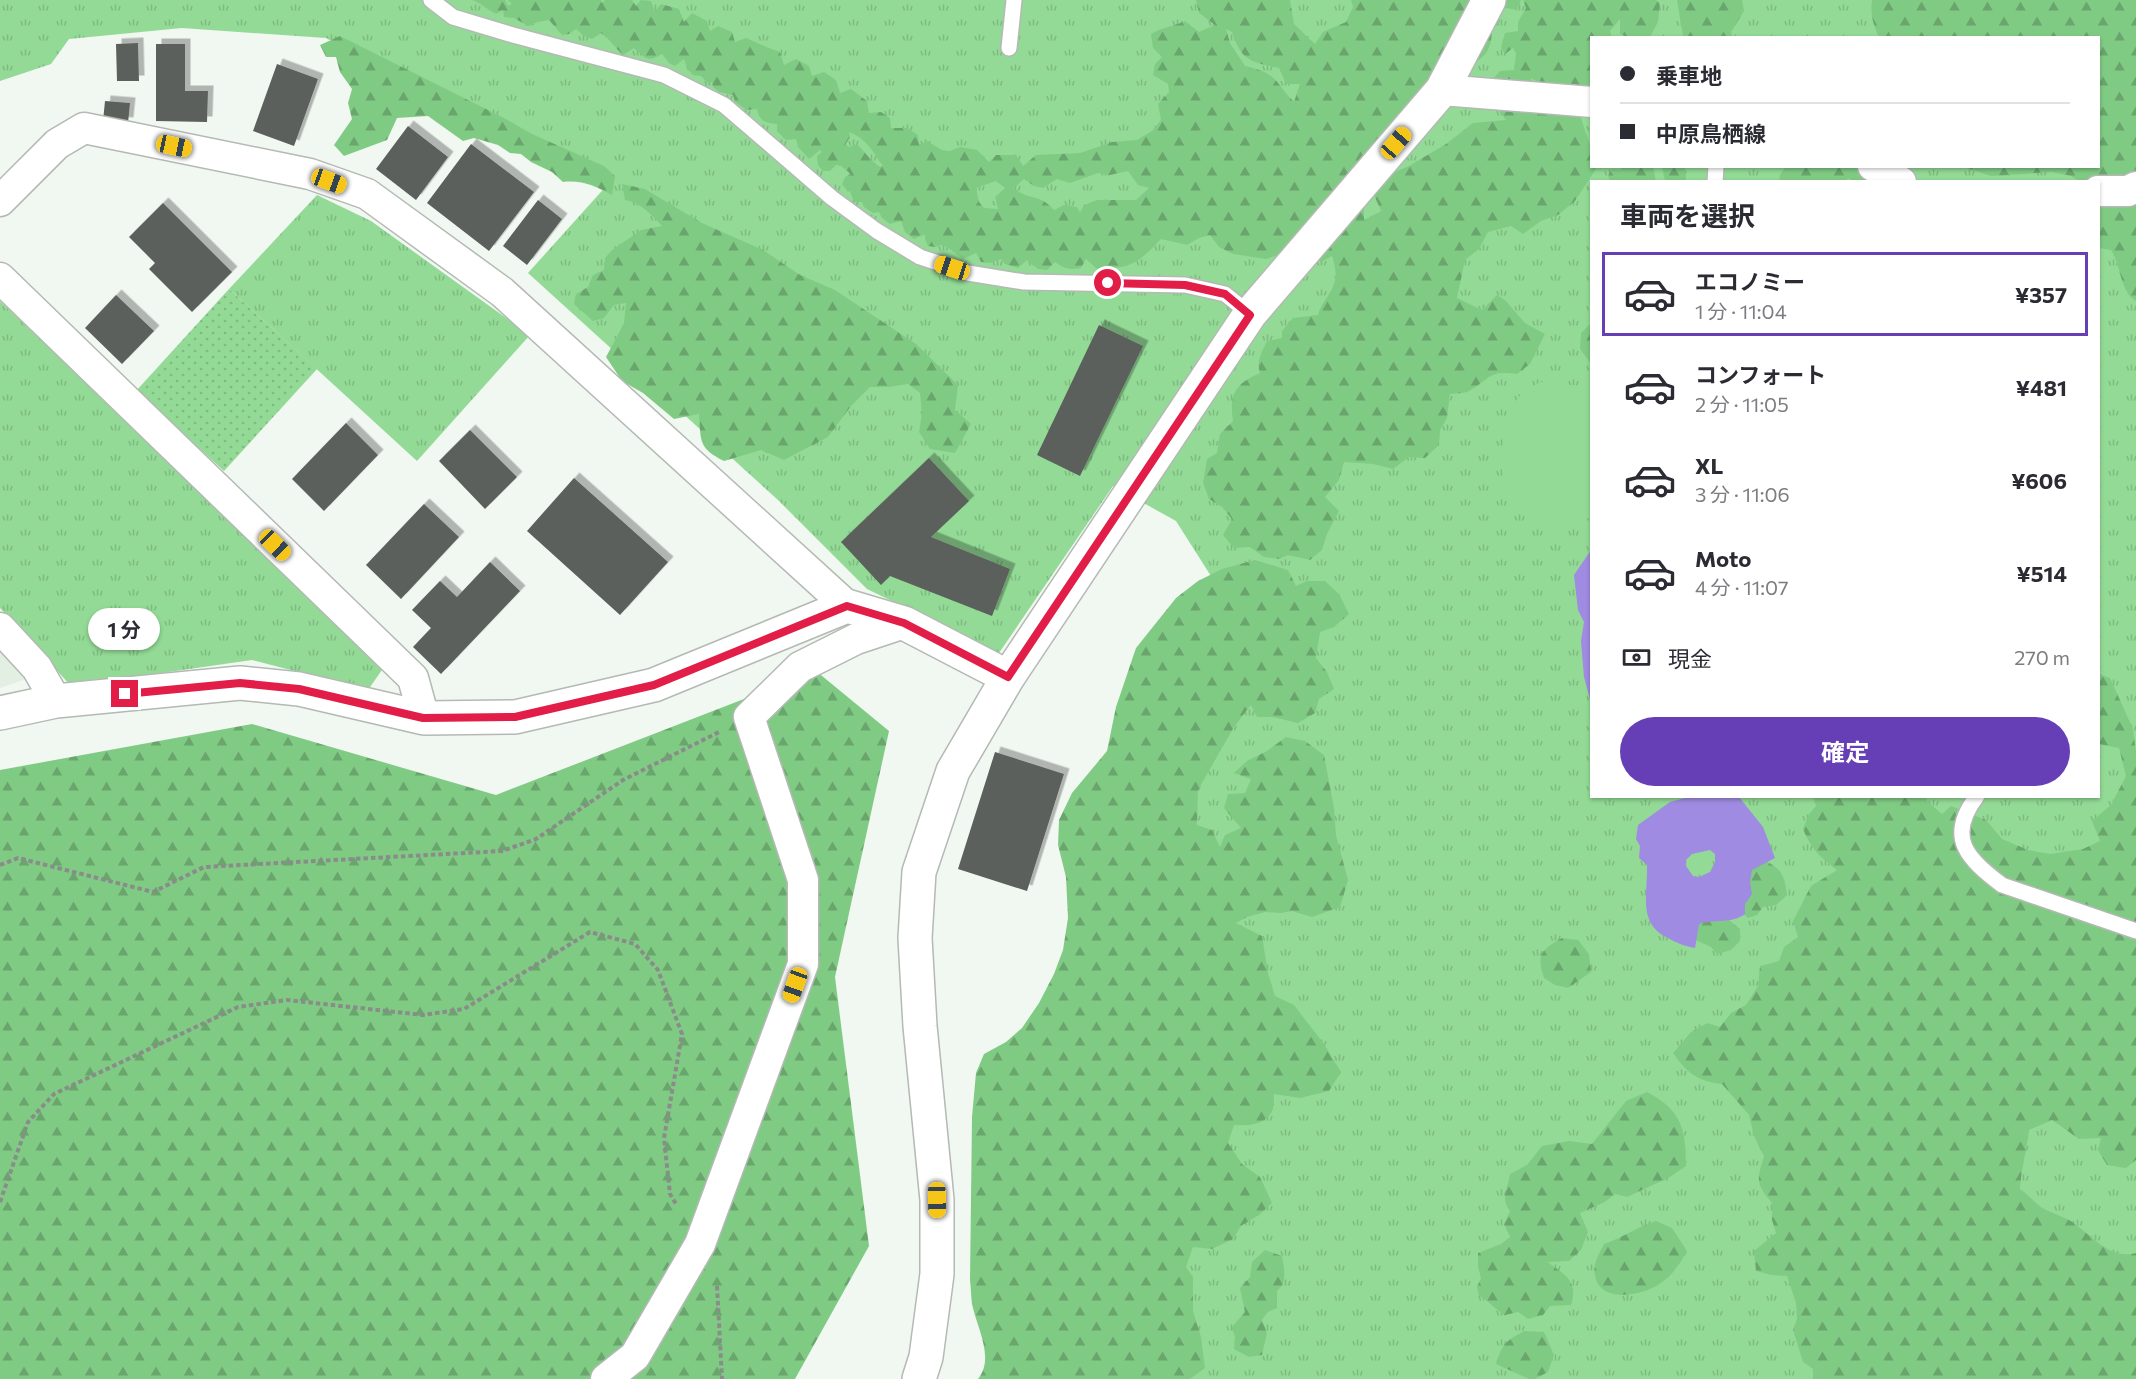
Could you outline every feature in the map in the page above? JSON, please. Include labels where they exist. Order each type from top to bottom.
[{"type":"street","points":[[919,1379],[926,1357],[938,1275],[937,1200],[920,1026],[915,938],[919,872],[953,771],[1008,677],[1250,315],[1442,90],[1490,0]]},
{"type":"street","points":[[1442,90],[1590,102]]},
{"type":"street","points":[[0,201],[57,144],[84,128],[310,174],[367,194],[502,292],[847,606],[904,623],[1008,677]]},
{"type":"street","points":[[1876,168],[1898,180]]},
{"type":"street","points":[[2100,191],[2128,191],[2136,187]]},
{"type":"street","points":[[0,278],[412,678],[423,718]]},
{"type":"street","points":[[0,713],[56,701],[240,683],[299,689],[423,718],[515,717],[654,685],[847,606]]},
{"type":"street","points":[[606,1379],[635,1356],[700,1244],[803,964],[803,880],[749,717],[800,667],[856,639],[904,623]]},
{"type":"street","points":[[0,628],[37,668],[56,701]]},
{"type":"lane","points":[[431,0],[453,17],[513,36],[664,75],[724,105],[832,198],[877,231],[920,257],[969,273],[1024,282],[1185,285],[1225,294],[1250,315]]},
{"type":"lane","points":[[1009,48],[1014,0]]},
{"type":"lane","points":[[1976,798],[1960,831],[1966,853],[1987,874],[2002,885],[2136,932]]},
{"type":"path","points":[[0,865],[18,858],[153,892],[204,867],[502,851],[536,839],[623,780],[749,717]]},
{"type":"path","points":[[0,1202],[28,1122],[54,1095],[238,1007],[288,1000],[423,1016],[464,1008],[590,932],[635,944],[658,970],[682,1034],[664,1138],[670,1194],[700,1244],[716,1284],[722,1379]]},
{"type":"shaded area","points":[[1590,551],[1590,699],[1584,677],[1581,641],[1584,622],[1578,610],[1574,575]]},
{"type":"shaded area","points":[[0,645],[29,678],[0,688]]},
{"type":"shaded area","points":[[1685,798],[1740,798],[1763,827],[1775,858],[1752,870],[1750,882],[1752,894],[1745,904],[1745,914],[1734,919],[1699,924],[1695,948],[1668,938],[1652,925],[1646,907],[1647,865],[1639,858],[1640,846],[1636,839],[1638,825],[1670,802]],"holes":[[[1710,850],[1715,854],[1715,862],[1710,872],[1699,877],[1693,876],[1686,866],[1686,860],[1692,854]]]},
{"type":"green space","points":[[0,0],[2136,0],[2136,1379],[1059,1379],[1230,606],[1176,521],[1113,486],[999,653],[867,589],[778,500],[528,273],[609,183],[326,38],[182,28],[69,39],[51,64],[0,81]]},
{"type":"green space","points":[[472,0],[505,0],[508,6],[512,4],[508,0],[601,0],[602,3],[605,0],[632,0],[636,6],[641,0],[651,1],[655,11],[661,4],[679,9],[684,22],[692,13],[707,21],[710,31],[718,26],[732,32],[735,42],[746,38],[780,52],[784,65],[796,59],[809,66],[812,76],[824,72],[836,80],[840,93],[851,89],[867,101],[869,113],[881,112],[890,118],[891,128],[907,128],[918,135],[919,145],[927,141],[942,150],[950,151],[960,147],[977,150],[989,162],[996,155],[1016,155],[1023,166],[1036,155],[1080,153],[1112,142],[1137,140],[1152,131],[1161,120],[1158,104],[1169,92],[1168,84],[1153,75],[1155,64],[1162,57],[1153,48],[1151,34],[1185,21],[1199,32],[1215,25],[1199,13],[1196,0],[1290,0],[1294,24],[1315,44],[1323,32],[1346,22],[1353,7],[1351,0],[1521,0],[1517,10],[1507,8],[1499,10],[1500,22],[1492,30],[1491,43],[1487,52],[1469,66],[1364,194],[1364,220],[1381,211],[1371,188],[1390,174],[1409,166],[1446,144],[1473,123],[1506,120],[1496,107],[1490,82],[1500,71],[1514,70],[1516,53],[1513,48],[1505,54],[1501,47],[1505,33],[1518,31],[1518,22],[1526,8],[1523,0],[1656,0],[1660,3],[1658,22],[1651,36],[1620,34],[1620,19],[1610,31],[1612,36],[1590,36],[1590,92],[1554,91],[1531,78],[1533,87],[1581,118],[1590,145],[1590,168],[1596,169],[1575,201],[1558,215],[1541,221],[1523,234],[1511,226],[1488,232],[1479,249],[1465,260],[1457,298],[1482,310],[1497,295],[1505,300],[1525,323],[1545,334],[1530,364],[1517,374],[1494,374],[1467,392],[1450,394],[1447,418],[1440,430],[1439,445],[1425,458],[1409,457],[1393,469],[1373,464],[1344,462],[1339,480],[1325,497],[1339,511],[1327,534],[1322,550],[1310,560],[1288,555],[1279,559],[1264,557],[1250,547],[1234,548],[1223,535],[1232,519],[1222,507],[1209,499],[1203,483],[1207,459],[1217,453],[1220,434],[1233,421],[1233,397],[1239,386],[1260,373],[1259,361],[1267,341],[1282,338],[1282,331],[1293,318],[1318,315],[1335,280],[1332,256],[1321,262],[1311,256],[1281,254],[1266,259],[1233,254],[1219,247],[1210,235],[1187,245],[1161,239],[1133,263],[1109,268],[1097,269],[1086,259],[1081,268],[1067,268],[1055,262],[1047,270],[1038,269],[1027,260],[1018,268],[1005,264],[1001,259],[990,263],[981,262],[976,253],[963,259],[944,246],[928,246],[925,234],[914,239],[905,232],[901,221],[890,224],[882,218],[879,212],[873,213],[864,207],[862,202],[854,202],[850,191],[848,192],[842,184],[845,177],[851,174],[836,165],[830,171],[823,171],[818,165],[817,156],[822,152],[820,150],[809,159],[798,147],[796,139],[786,140],[777,131],[777,124],[763,121],[757,109],[747,110],[735,102],[733,95],[719,92],[713,87],[713,82],[708,83],[701,76],[693,75],[684,59],[675,66],[669,63],[662,54],[650,59],[634,48],[623,55],[601,33],[592,39],[576,29],[569,34],[562,35],[549,20],[528,26],[514,18],[504,17],[503,10],[496,14]],"holes":[[[1226,29],[1232,32],[1239,49],[1248,59],[1279,68],[1286,84],[1300,84],[1294,102],[1270,75],[1245,66],[1230,43]],[[849,132],[862,139],[883,165],[880,167],[876,164],[857,144],[850,147],[845,145],[850,137]],[[1128,171],[1138,185],[1149,188],[1136,200],[1097,200],[1084,205],[1080,213],[1077,207],[1064,205],[1054,210],[1044,201],[1025,195],[1014,188],[1024,179],[1034,186],[1043,188],[1057,179],[1070,183],[1098,173],[1110,175]],[[996,181],[1005,188],[995,197],[998,209],[984,208],[979,202],[976,188]]]},
{"type":"green space","points":[[1677,0],[1742,0],[1744,11],[1731,32],[1732,36],[1683,36]]},
{"type":"green space","points":[[1872,0],[2136,0],[2136,301],[2124,285],[2111,250],[2100,248],[2100,180],[2077,180],[2071,176],[2052,172],[1991,176],[1967,168],[2100,168],[2100,36],[1879,36],[1871,10]]},
{"type":"green space","points":[[340,36],[532,134],[604,166],[615,176],[612,195],[589,184],[563,182],[552,172],[531,162],[521,154],[510,153],[498,145],[474,138],[463,141],[428,116],[397,118],[387,140],[344,156],[334,145],[352,119],[348,103],[352,89],[340,72],[336,57],[326,57],[320,45]]},
{"type":"green space","points":[[1621,168],[1653,168],[1656,180],[1610,180],[1608,176],[1612,169],[1620,170]]},
{"type":"green space","points":[[1662,168],[1685,168],[1686,180],[1665,180]]},
{"type":"green space","points":[[1785,168],[1856,168],[1874,180],[1848,178],[1846,180],[1779,180]]},
{"type":"green space","points":[[622,184],[645,189],[702,223],[763,250],[800,275],[835,290],[916,344],[958,385],[955,410],[971,424],[955,453],[930,449],[919,432],[922,413],[920,393],[908,384],[870,387],[851,406],[828,437],[784,460],[761,450],[724,461],[709,452],[702,443],[699,414],[674,419],[643,393],[622,381],[606,357],[624,323],[626,303],[614,305],[604,318],[593,321],[574,304],[576,294],[588,287],[593,275],[604,270],[605,258],[612,250],[641,230],[662,226],[641,206],[625,200]]},
{"type":"green space","points":[[317,195],[371,221],[530,335],[417,461],[229,289]]},
{"type":"green space","points":[[229,289],[317,369],[224,471],[136,391]]},
{"type":"green space","points":[[0,301],[384,667],[368,690],[252,660],[71,686],[0,608]]},
{"type":"green space","points":[[1590,324],[1589,361],[1580,349],[1581,333]]},
{"type":"green space","points":[[1541,382],[1590,387],[1590,517],[1554,530],[1535,526],[1522,513],[1503,476],[1503,454],[1511,416],[1516,401],[1530,387]]},
{"type":"green space","points":[[1255,560],[1288,570],[1296,586],[1307,581],[1325,581],[1339,594],[1349,614],[1334,627],[1320,632],[1316,658],[1327,672],[1334,689],[1319,699],[1315,713],[1298,723],[1273,717],[1257,717],[1251,705],[1234,727],[1198,790],[1197,825],[1212,830],[1220,847],[1225,835],[1241,828],[1224,808],[1228,794],[1245,793],[1251,779],[1234,773],[1247,761],[1267,751],[1286,737],[1305,741],[1324,755],[1334,808],[1336,835],[1348,880],[1340,907],[1312,917],[1292,911],[1265,912],[1236,923],[1262,936],[1268,973],[1275,996],[1294,1005],[1324,1044],[1341,1072],[1329,1091],[1300,1098],[1274,1094],[1273,1109],[1266,1118],[1251,1125],[1234,1125],[1228,1143],[1242,1164],[1260,1177],[1272,1203],[1259,1215],[1241,1226],[1233,1239],[1212,1249],[1193,1247],[1186,1267],[1193,1277],[1193,1311],[1201,1337],[1205,1368],[1190,1379],[978,1379],[983,1371],[985,1352],[972,1304],[970,1280],[972,1117],[976,1073],[984,1054],[1006,1042],[1022,1028],[1039,1003],[1063,950],[1068,918],[1066,877],[1058,845],[1059,820],[1072,793],[1107,751],[1116,707],[1136,648],[1176,598],[1198,581],[1222,569]]},
{"type":"green space","points":[[816,671],[889,731],[835,977],[869,1246],[795,1379],[0,1379],[0,770],[252,724],[496,795]]},
{"type":"green space","points":[[2100,674],[2110,678],[2133,729],[2136,752],[2136,1160],[2126,1168],[2107,1165],[2098,1150],[2101,1138],[2079,1139],[2052,1120],[2029,1130],[2020,1189],[2041,1207],[2071,1221],[2110,1250],[2118,1253],[2136,1253],[2136,1379],[1813,1379],[1813,1369],[1803,1362],[1793,1330],[1797,1319],[1796,1303],[1787,1276],[1756,1271],[1754,1251],[1776,1233],[1772,1220],[1772,1203],[1759,1181],[1764,1156],[1754,1136],[1749,1115],[1722,1084],[1706,1081],[1693,1075],[1673,1053],[1691,1032],[1707,1023],[1720,1027],[1731,1013],[1746,1005],[1758,986],[1760,966],[1779,961],[1784,947],[1798,937],[1793,921],[1811,886],[1837,870],[1817,852],[1803,829],[1809,814],[1816,806],[1813,798],[1926,798],[1942,814],[1951,806],[1986,820],[2002,839],[2028,850],[2050,854],[2083,849],[2100,841],[2092,821],[2111,805],[2126,776],[2119,748],[2100,744]]},
{"type":"green space","points":[[1759,857],[1780,871],[1787,895],[1776,905],[1763,907],[1757,915],[1748,918],[1736,907],[1743,868]]},
{"type":"green space","points":[[1723,915],[1740,929],[1740,941],[1731,950],[1717,954],[1711,947],[1691,938],[1694,925]]},
{"type":"green space","points":[[1562,938],[1578,940],[1589,954],[1591,972],[1568,988],[1555,985],[1544,978],[1540,963],[1545,950]]},
{"type":"green space","points":[[1647,1092],[1668,1106],[1680,1122],[1685,1142],[1686,1166],[1670,1177],[1627,1197],[1615,1194],[1605,1202],[1580,1213],[1588,1232],[1581,1250],[1569,1261],[1548,1262],[1571,1284],[1573,1297],[1571,1305],[1550,1306],[1543,1315],[1528,1319],[1518,1312],[1505,1315],[1501,1313],[1479,1296],[1477,1287],[1481,1278],[1478,1253],[1501,1244],[1510,1237],[1504,1224],[1510,1211],[1505,1198],[1510,1174],[1527,1165],[1542,1146],[1569,1141],[1592,1144],[1626,1101]]},
{"type":"green space","points":[[1656,1221],[1672,1228],[1687,1251],[1676,1268],[1661,1283],[1644,1291],[1624,1295],[1605,1291],[1598,1284],[1595,1275],[1597,1259],[1604,1244]]},
{"type":"green space","points":[[1265,1250],[1282,1256],[1284,1279],[1277,1291],[1277,1308],[1268,1312],[1262,1320],[1267,1333],[1262,1355],[1249,1357],[1234,1349],[1235,1337],[1232,1327],[1245,1312],[1240,1288],[1250,1277],[1252,1262]]},
{"type":"green space","points":[[1524,1331],[1544,1332],[1554,1355],[1548,1372],[1535,1379],[1529,1379],[1496,1364],[1506,1344]]},
{"type":"building","points":[[138,43],[139,81],[117,81],[116,44]]},
{"type":"building","points":[[156,44],[185,44],[185,91],[208,91],[207,122],[156,121]]},
{"type":"building","points":[[277,64],[318,79],[294,146],[253,131]]},
{"type":"building","points":[[105,101],[130,103],[128,123],[103,121]]},
{"type":"building","points":[[408,126],[448,157],[416,200],[376,169]]},
{"type":"building","points":[[471,144],[534,192],[489,251],[427,203]]},
{"type":"building","points":[[538,200],[562,219],[527,265],[503,246]]},
{"type":"building","points":[[163,203],[232,272],[192,312],[149,269],[155,263],[129,237]]},
{"type":"building","points":[[116,295],[154,331],[122,364],[85,328]]},
{"type":"building","points":[[1099,325],[1143,346],[1080,476],[1037,455]]},
{"type":"building","points":[[346,423],[378,455],[324,511],[292,479]]},
{"type":"building","points":[[470,430],[517,477],[485,509],[439,461]]},
{"type":"building","points":[[929,458],[969,501],[931,537],[1010,569],[992,616],[890,576],[881,585],[841,542]]},
{"type":"building","points":[[574,478],[668,562],[620,615],[527,531]]},
{"type":"building","points":[[424,504],[459,537],[401,599],[366,565]]},
{"type":"building","points":[[490,562],[520,591],[441,674],[413,647],[431,628],[412,610],[440,581],[457,597]]},
{"type":"building","points":[[995,752],[1064,774],[1027,891],[958,869]]},
{"type":"route","points":[[125,694],[240,683],[299,689],[423,718],[515,717],[654,685],[847,606],[904,623],[1008,677],[1250,315],[1225,294],[1185,285],[1108,283]]}]
